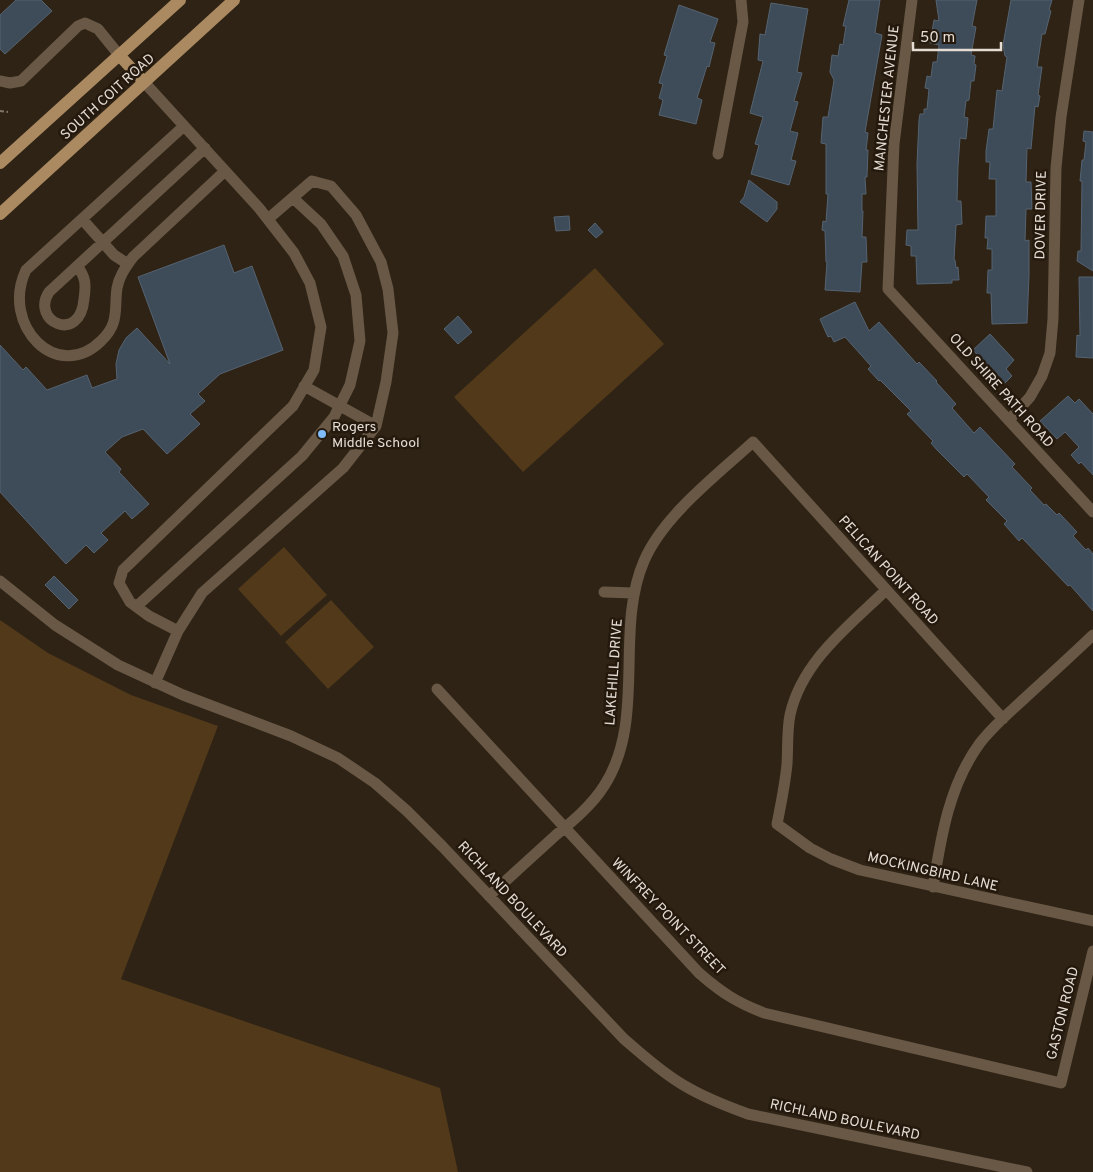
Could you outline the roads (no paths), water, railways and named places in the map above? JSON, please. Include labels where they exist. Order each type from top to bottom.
[{"type":"main road","name":"SOUTH COIT ROAD","points":[[0,163],[180,0]]},
{"type":"main road","name":"SOUTH COIT ROAD","points":[[1,211],[234,0]]},
{"type":"main road","points":[[119,55],[144,82]]},
{"type":"street","points":[[718,154],[743,22],[741,0]]},
{"type":"street","name":"MANCHESTER AVENUE","points":[[888,289],[894,144],[912,0]]},
{"type":"street","name":"DOVER DRIVE","points":[[1009,420],[1030,397],[1042,376],[1050,353],[1054,319],[1056,168],[1061,117],[1078,0]]},
{"type":"street","points":[[0,81],[10,83],[21,81],[78,26],[85,23],[98,29],[119,55]]},
{"type":"street","points":[[144,82],[268,219],[294,252],[310,283],[321,328],[314,370],[293,406],[124,570],[119,583],[130,602],[178,631]]},
{"type":"street","points":[[184,126],[26,270],[16,287],[14,296],[15,316],[24,334],[30,341],[46,351],[65,355],[84,352],[101,341],[107,334],[115,317],[118,287],[122,273],[133,257],[225,171]]},
{"type":"street","points":[[78,266],[86,283],[83,310],[78,319],[73,323],[57,324],[46,313],[44,302],[46,297],[78,266],[103,242],[205,148]]},
{"type":"street","points":[[155,683],[178,631],[202,593],[343,468],[376,426],[386,382],[393,332],[388,289],[381,262],[356,215],[331,186],[312,181],[268,219]]},
{"type":"street","points":[[137,606],[302,456],[334,417],[350,386],[360,341],[356,295],[343,256],[321,224],[293,198]]},
{"type":"street","points":[[82,219],[118,259],[128,264]]},
{"type":"street","name":"OLD SHIRE PATH ROAD","points":[[888,289],[1093,512]]},
{"type":"street","points":[[304,386],[376,426]]},
{"type":"street","name":"PELICAN POINT ROAD","points":[[753,442],[1003,719]]},
{"type":"street","name":"LAKEHILL DRIVE","points":[[489,896],[580,814],[604,786],[620,752],[627,713],[633,593],[644,560],[665,526],[753,442]]},
{"type":"street","name":"RICHLAND BOULEVARD","points":[[0,581],[72,638],[118,665],[155,683],[291,736],[338,758],[375,783],[407,811],[624,1039],[656,1066],[684,1086],[715,1102],[748,1114],[1026,1172]]},
{"type":"street","name":"MOCKINGBIRD LANE","points":[[886,590],[814,662],[798,690],[790,715],[784,790],[777,824],[810,848],[831,860],[860,870],[1093,921]]},
{"type":"street","points":[[604,592],[633,593]]},
{"type":"street","points":[[933,887],[942,829],[953,797],[966,768],[980,744],[1003,719],[1093,635]]},
{"type":"street","name":"WINFREY POINT STREET","points":[[437,689],[699,973],[740,1004],[764,1013],[1061,1083]]},
{"type":"street","name":"GASTON ROAD","points":[[1061,1083],[1093,951]]},
{"type":"place","name":"Rogers Middle School","points":[[322,434]]}]
